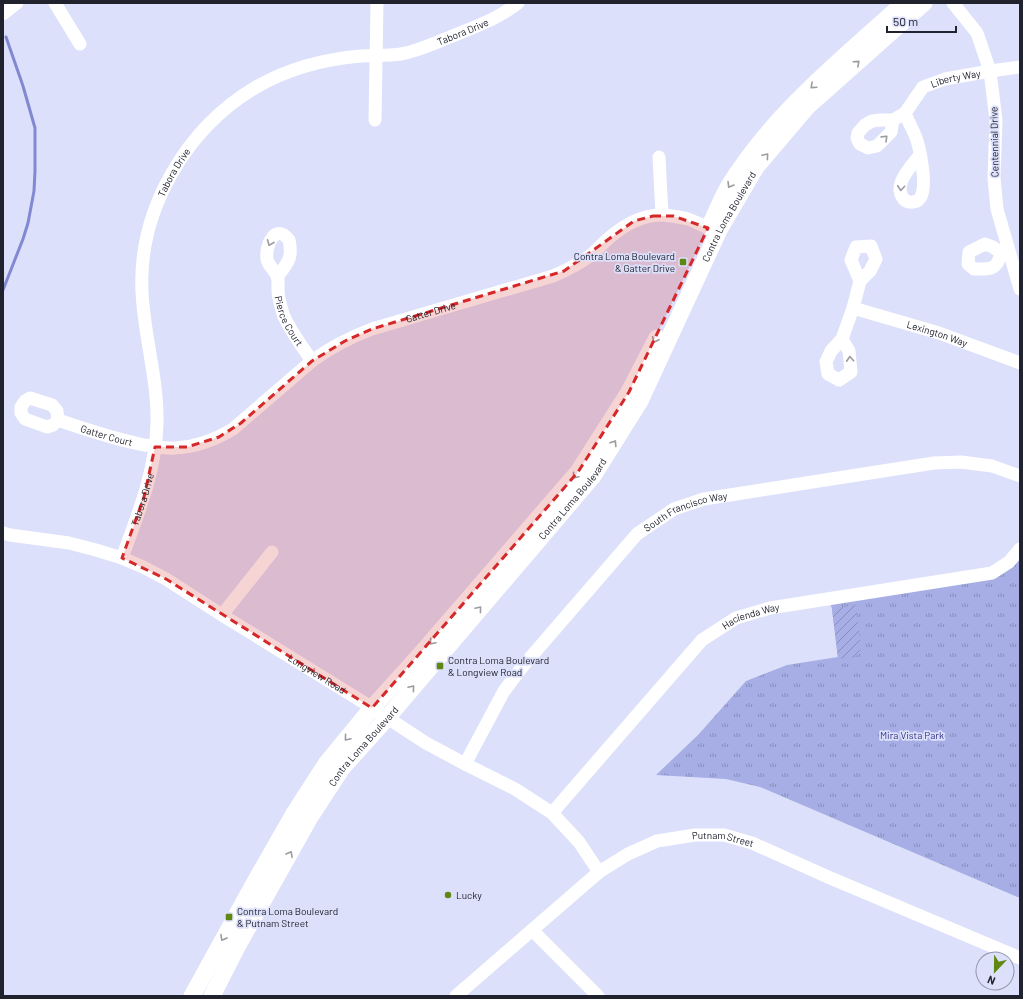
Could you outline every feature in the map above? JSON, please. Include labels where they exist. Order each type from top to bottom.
[{"type":"main road","name":"Contra Loma Boulevard","points":[[212,996],[238,945],[310,817],[342,768],[387,718],[593,476],[640,401],[714,229],[729,187],[748,159],[774,126],[800,98],[904,3]]},
{"type":"main road","name":"Contra Loma Boulevard","points":[[192,996],[295,812],[326,764],[372,708],[419,656],[578,472],[629,392],[714,229],[756,167],[807,107],[924,3]]},
{"type":"street","points":[[3,14],[17,3]]},
{"type":"street","points":[[55,3],[80,44]]},
{"type":"street","points":[[375,120],[377,3]]},
{"type":"street","name":"Tabora Drive","points":[[122,558],[144,497],[151,470],[157,422],[154,385],[142,291],[142,275],[147,240],[151,223],[163,190],[190,147],[206,127],[231,104],[258,86],[286,73],[313,64],[343,58],[403,53],[420,48],[484,23],[502,14],[518,3]]},
{"type":"street","name":"Centennial Drive","points":[[953,3],[977,33],[990,71],[996,120],[994,178],[997,209],[1005,252],[1020,289]]},
{"type":"street","name":"Liberty Way","points":[[905,113],[923,87],[945,79],[1020,67]]},
{"type":"street","points":[[893,120],[905,113],[916,137],[920,155]]},
{"type":"street","points":[[660,157],[662,215]]},
{"type":"street","name":"Gatter Drive","points":[[155,447],[177,448],[213,440],[241,423],[320,355],[345,341],[372,329],[553,276],[587,257],[617,231],[642,218],[662,215],[673,216],[688,219],[714,229]]},
{"type":"street","name":"Pierce Court","points":[[278,277],[278,292],[284,315],[292,332],[312,361]]},
{"type":"street","points":[[842,338],[853,308],[860,281]]},
{"type":"street","name":"Lexington Way","points":[[853,308],[939,334],[1020,363]]},
{"type":"street","name":"Gatter Court","points":[[58,420],[123,441],[155,447]]},
{"type":"street","name":"South Francisco Way","points":[[465,764],[504,691],[523,666],[638,534],[674,509],[704,499],[934,463],[961,462],[992,466],[1020,476]]},
{"type":"street","name":"Longview Road","points":[[3,533],[69,543],[96,550],[122,558],[166,579],[426,743],[515,789],[552,813],[579,842],[598,872]]},
{"type":"street","name":"Hacienda Way","points":[[552,813],[702,640],[736,618],[770,608],[992,573],[1009,562],[1020,549]]},
{"type":"street","points":[[222,615],[272,552]]},
{"type":"street","name":"Putnam Street","points":[[456,996],[598,872],[628,854],[657,841],[695,835],[724,835],[752,843],[828,877],[1020,958]]},
{"type":"street","points":[[532,930],[598,996]]},
{"type":"highlighted area","points":[[653,216],[673,216],[708,228],[629,392],[578,472],[372,708],[166,579],[122,558],[144,497],[155,447],[187,447],[219,437],[241,423],[312,361],[345,341],[372,329],[564,271],[634,221]]},
{"type":"green space","name":"Mira Vista Park","points":[[1020,549],[1020,898],[760,787],[726,779],[656,775],[698,735],[746,681],[787,665],[838,657],[832,609],[829,599],[992,573]]},
{"type":"green space","points":[[855,605],[861,645],[860,650],[856,656],[838,659],[832,609]]},
{"type":"waterway","points":[[3,290],[28,223],[34,191],[35,171],[35,128],[23,86],[6,37]]},
{"type":"place","name":"Contra Loma Boulevard & Gatter Drive","points":[[683,262]]},
{"type":"place","name":"Contra Loma Boulevard & Longview Road","points":[[440,666]]},
{"type":"place","name":"Lucky","points":[[448,895]]},
{"type":"place","name":"Contra Loma Boulevard & Putnam Street","points":[[229,917]]}]
